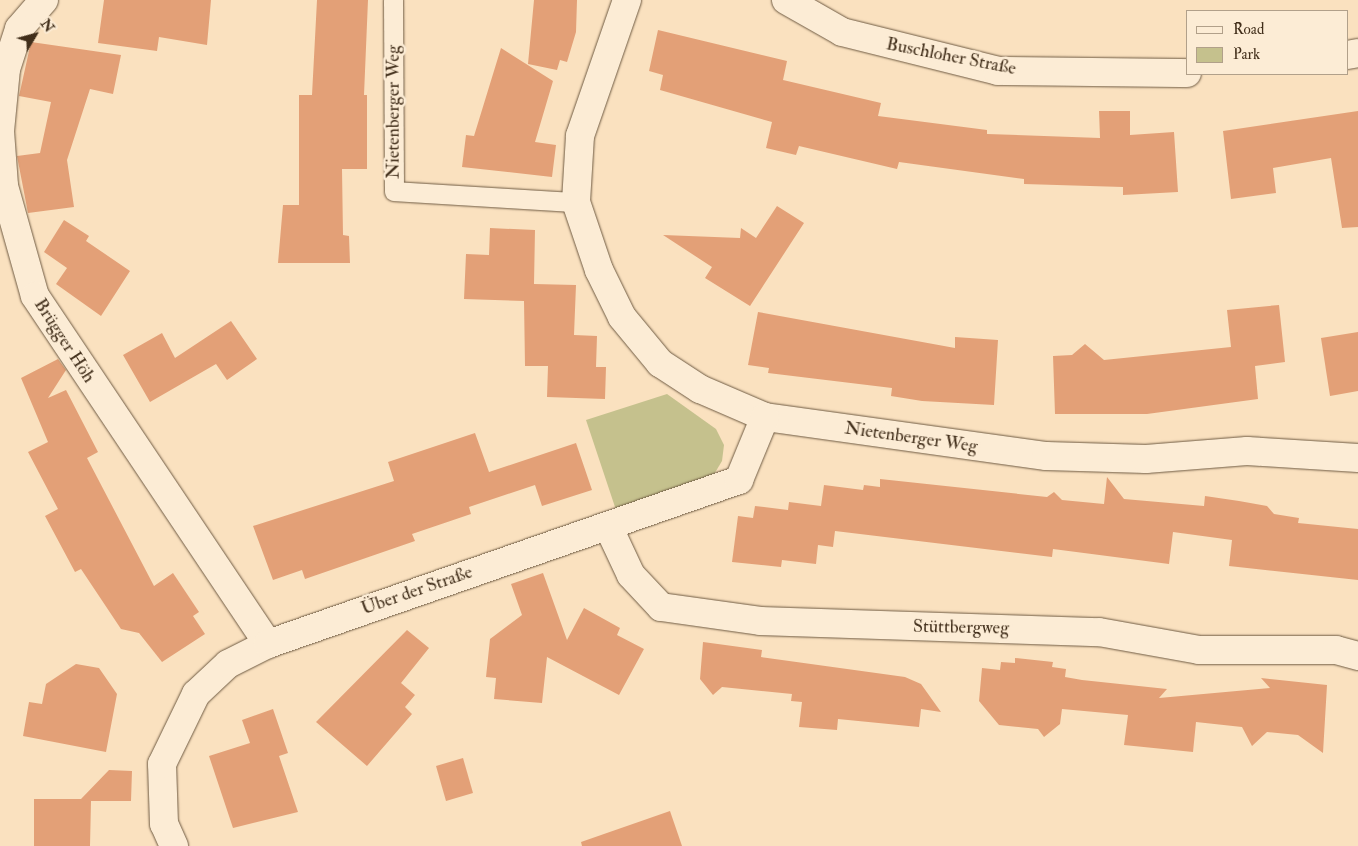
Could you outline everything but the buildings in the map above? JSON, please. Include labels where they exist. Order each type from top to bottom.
[{"type":"street","name":"Brügger Höh","points":[[44,0],[19,29],[6,69],[0,131],[4,186],[35,296],[268,644]]},
{"type":"street","name":"Nietenberger Weg","points":[[627,0],[580,136],[576,202],[599,270],[622,317],[660,363],[700,389],[765,417],[1046,456],[1146,459],[1247,451],[1358,458]]},
{"type":"street","name":"Buschloher Straße","points":[[786,0],[842,32],[998,71],[1186,73]]},
{"type":"street","name":"Über der Straße","points":[[174,846],[164,824],[162,764],[196,694],[228,664],[268,644],[740,480],[765,417]]},
{"type":"street","name":"Stüttbergweg","points":[[608,526],[631,575],[661,607],[788,623],[1099,632],[1199,650],[1336,650],[1358,656]]},
{"type":"lane","name":"Nietenberger Weg","points":[[393,0],[394,191],[576,202]]},
{"type":"green space","points":[[667,394],[716,429],[724,445],[722,461],[713,476],[616,510],[586,420]]}]
